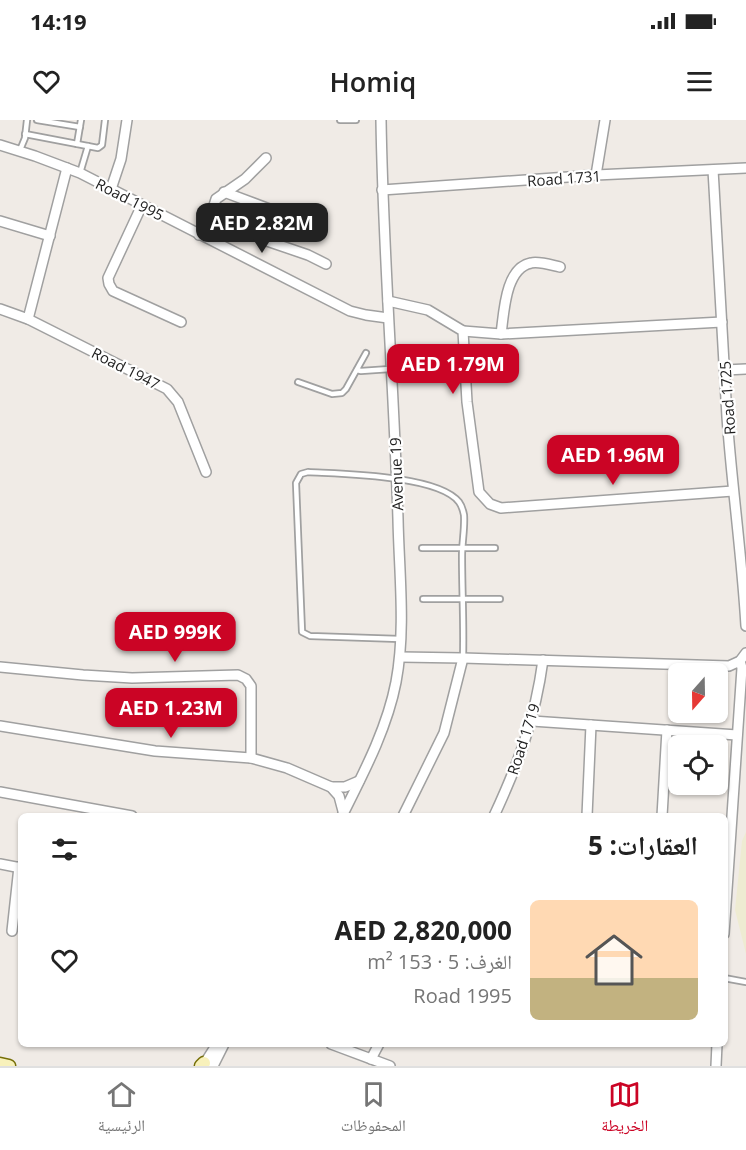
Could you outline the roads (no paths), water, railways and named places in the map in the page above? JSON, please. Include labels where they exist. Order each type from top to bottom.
[{"type":"street","points":[[111,189],[121,159],[127,120]]},
{"type":"street","name":"Avenue 19","points":[[343,813],[378,738],[392,701],[400,657],[396,478],[382,190],[381,120]]},
{"type":"street","points":[[596,176],[605,120]]},
{"type":"street","name":"Road 1995","points":[[0,145],[20,150],[80,173],[350,311],[388,318]]},
{"type":"street","points":[[199,235],[212,214],[214,202],[224,192],[245,179],[266,158]]},
{"type":"street","points":[[28,319],[67,168]]},
{"type":"street","name":"Road 1731","points":[[382,190],[746,168]]},
{"type":"street","name":"Road 1725","points":[[713,170],[733,491],[745,577],[746,626]]},
{"type":"street","points":[[224,192],[320,228]]},
{"type":"street","points":[[142,205],[108,278],[109,284],[113,291],[181,322]]},
{"type":"street","points":[[212,214],[267,241],[327,264]]},
{"type":"street","points":[[0,221],[50,236]]},
{"type":"street","points":[[501,334],[509,283],[520,267],[532,262],[560,267]]},
{"type":"street","points":[[388,301],[428,310],[463,331],[501,334],[722,322]]},
{"type":"street","name":"Road 1947","points":[[0,309],[28,319],[167,389],[178,402],[206,472]]},
{"type":"street","points":[[463,331],[467,402],[479,492],[490,504],[501,508],[733,491]]},
{"type":"street","points":[[725,370],[746,369]]},
{"type":"street","points":[[728,867],[737,735],[746,653]]},
{"type":"street","points":[[400,657],[743,666]]},
{"type":"street","points":[[404,813],[444,733],[463,657]]},
{"type":"street","name":"Road 1719","points":[[495,813],[520,757],[532,721],[543,660]]},
{"type":"street","points":[[0,667],[132,678],[238,675],[246,679],[251,686],[250,758]]},
{"type":"street","points":[[532,721],[737,735]]},
{"type":"street","points":[[586,813],[591,725]]},
{"type":"street","points":[[0,726],[133,748],[181,754],[250,758],[286,768],[331,787],[345,787],[358,781]]},
{"type":"street","points":[[662,813],[668,730]]},
{"type":"street","points":[[331,787],[341,801],[342,813]]},
{"type":"street","points":[[0,792],[116,813]]},
{"type":"street","points":[[0,864],[18,867]]},
{"type":"street","points":[[12,931],[18,883]]},
{"type":"street","points":[[205,1065],[215,1047]]},
{"type":"street","points":[[205,1065],[221,1047]]},
{"type":"street","points":[[339,1047],[390,1066]]},
{"type":"street","points":[[371,1059],[377,1047]]},
{"type":"street","points":[[716,1066],[717,1047]]},
{"type":"street","points":[[0,1064],[9,1066]]},
{"type":"lane","points":[[20,150],[26,134],[27,120]]},
{"type":"lane","points":[[37,120],[80,127]]},
{"type":"lane","points":[[77,144],[81,120]]},
{"type":"lane","points":[[26,134],[98,148],[102,145],[105,120]]},
{"type":"lane","points":[[340,120],[356,120]]},
{"type":"lane","points":[[80,173],[88,146]]},
{"type":"lane","points":[[298,382],[339,394],[346,389],[366,353]]},
{"type":"lane","points":[[357,370],[390,369]]},
{"type":"lane","points":[[400,639],[310,636],[302,632],[296,483],[298,477],[308,472],[377,475],[448,493],[458,501],[464,512],[463,657]]},
{"type":"lane","points":[[422,549],[495,548]]},
{"type":"lane","points":[[423,599],[500,599]]},
{"type":"lane","points":[[728,979],[746,982]]}]
